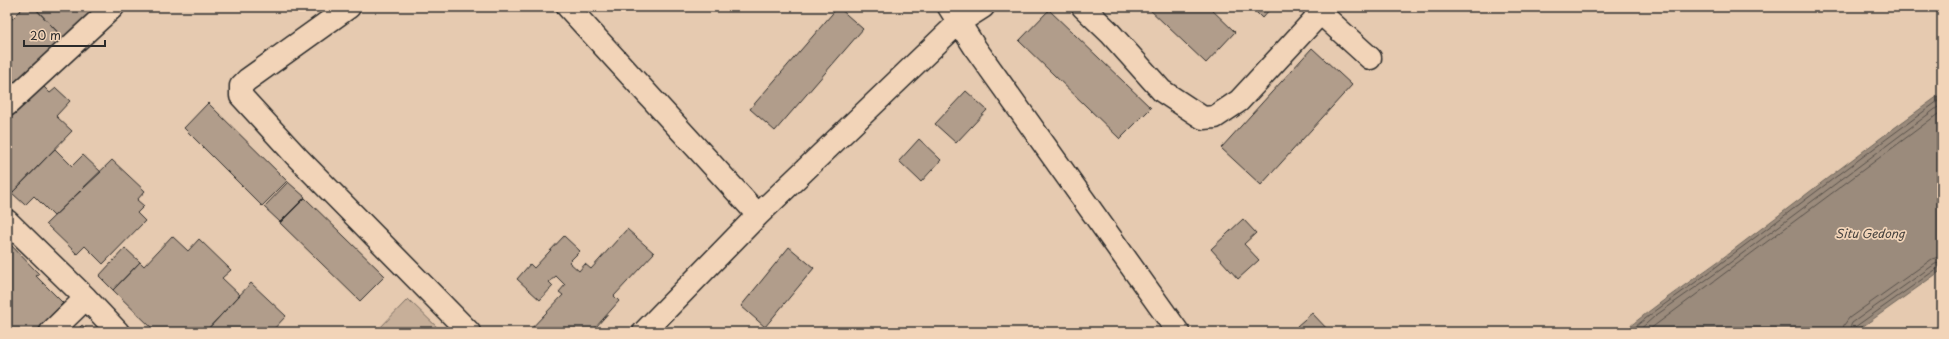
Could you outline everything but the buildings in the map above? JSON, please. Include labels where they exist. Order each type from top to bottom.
[{"type":"street","points":[[7,105],[113,7]]},
{"type":"street","points":[[349,7],[247,80],[241,86],[241,96],[297,157],[469,332]]},
{"type":"street","points":[[568,7],[758,215]]},
{"type":"street","points":[[644,332],[954,15],[983,7]]},
{"type":"street","points":[[1083,7],[1110,33],[1162,91],[1203,118],[1215,117],[1238,101],[1320,9],[1370,58]]},
{"type":"street","points":[[954,15],[1178,332]]},
{"type":"street","points":[[7,221],[86,298],[118,332]]},
{"type":"street","points":[[51,332],[86,298]]},
{"type":"shaded area","points":[[408,299],[442,332],[376,332]]},
{"type":"water","name":"Situ Gedong","points":[[1942,93],[1942,270],[1855,332],[1623,332],[1659,304]]}]
